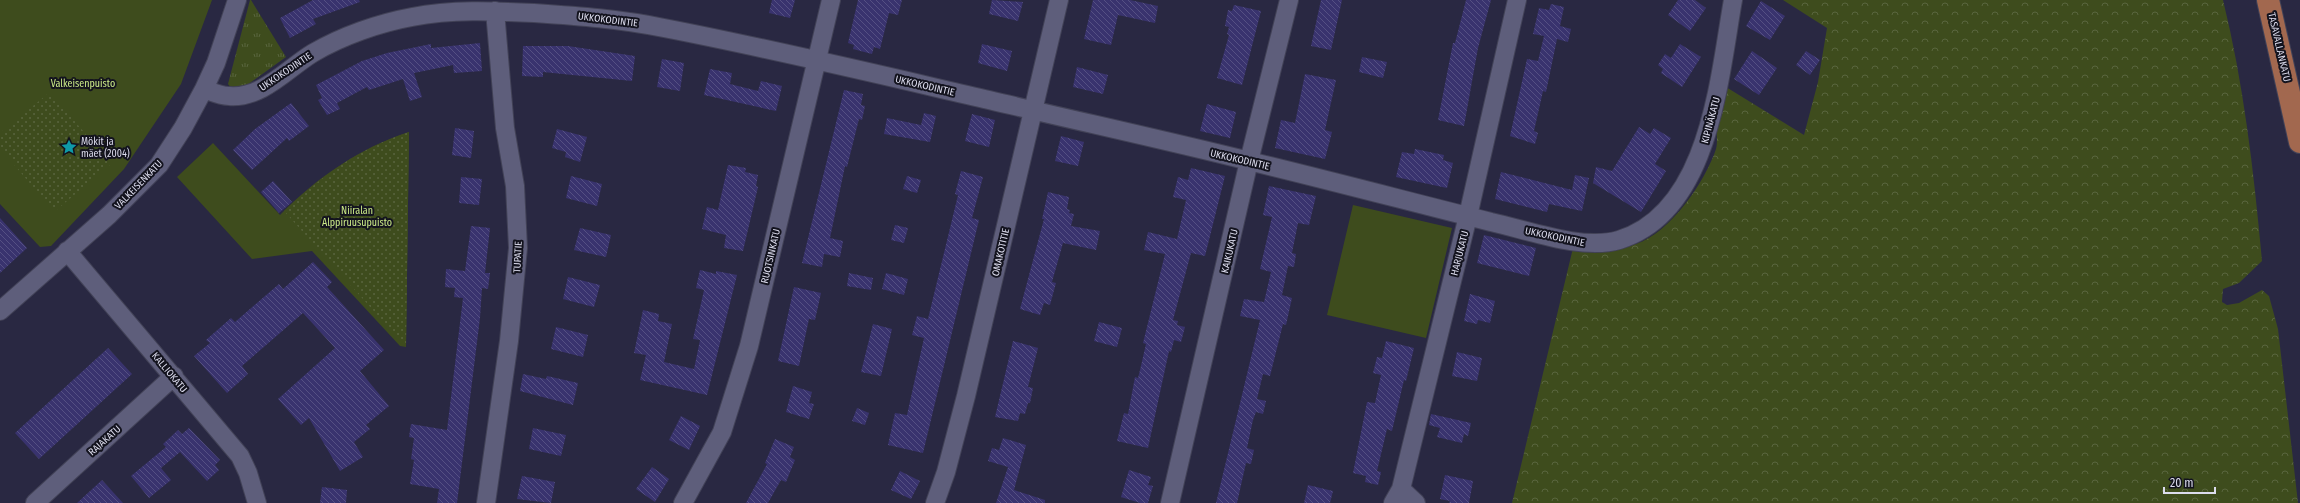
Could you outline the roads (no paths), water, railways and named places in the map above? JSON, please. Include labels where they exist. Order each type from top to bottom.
[{"type":"main road","name":"TASAVALLANKATU","points":[[2268,0],[2300,142]]},
{"type":"street","name":"VALKEISENKATU","points":[[0,311],[66,251],[109,215],[159,165],[183,128],[204,89],[216,63],[237,0]]},
{"type":"street","name":"RUOTSINKATU","points":[[683,503],[715,445],[730,411],[749,346],[831,0]]},
{"type":"street","name":"OMAKOTITIE","points":[[935,503],[946,472],[966,396],[1059,0]]},
{"type":"street","name":"KAIKUKATU","points":[[1170,503],[1249,161],[1289,0]]},
{"type":"street","name":"HARJUKATU","points":[[1397,496],[1468,216],[1518,0]]},
{"type":"street","name":"KIPINÄKATU","points":[[1650,224],[1673,202],[1692,173],[1704,144],[1714,109],[1733,0]]},
{"type":"street","name":"UKKOKODINTIE","points":[[204,89],[228,96],[260,90],[314,52],[345,37],[408,18],[438,13],[495,11],[614,19],[817,60],[1249,161],[1468,216],[1590,244],[1613,242],[1633,235],[1650,224]]},
{"type":"street","name":"TUPATIE","points":[[486,503],[509,341],[518,248],[515,186],[505,128],[495,11]]},
{"type":"street","name":"KALLIOKATU","points":[[66,251],[174,376],[240,456],[248,473],[257,503]]},
{"type":"street","name":"RAJAKATU","points":[[35,503],[174,376]]},
{"type":"street","points":[[1397,496],[1416,503]]},
{"type":"place","name":"Mökit ja mäet (2004)","points":[[69,147]]},
{"type":"park label","name":"Valkeisenpuisto","points":[[83,83]]},
{"type":"park label","name":"Niiralan Alppiruusupuisto","points":[[357,216]]}]
